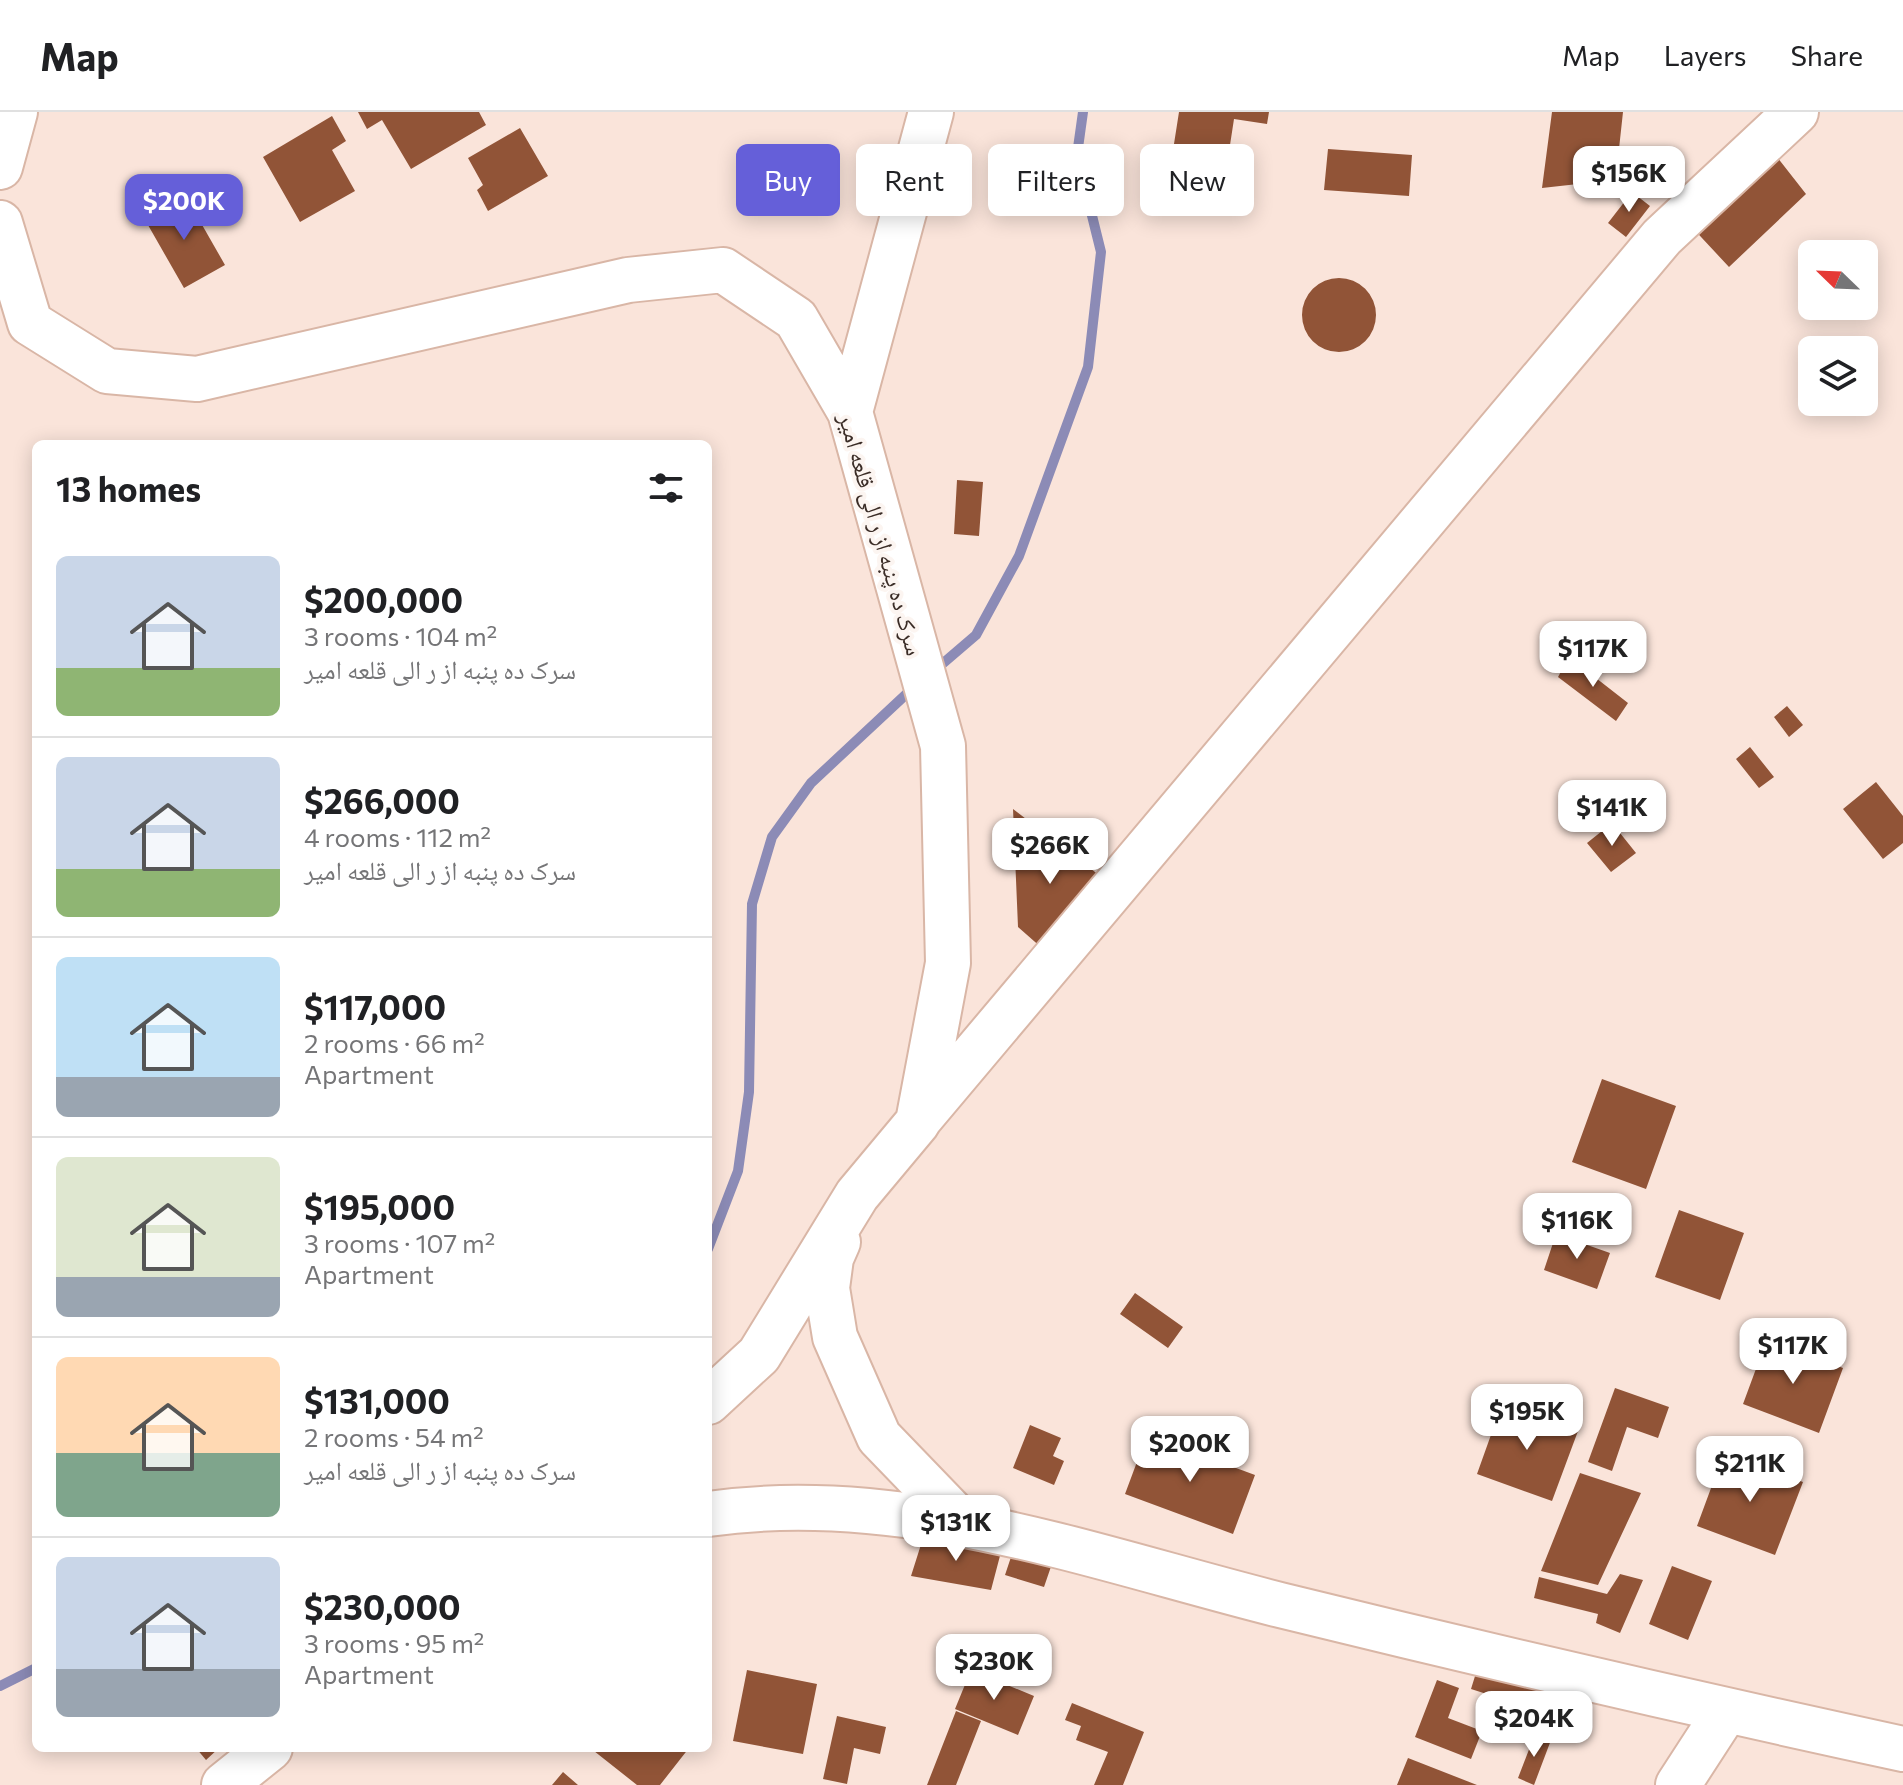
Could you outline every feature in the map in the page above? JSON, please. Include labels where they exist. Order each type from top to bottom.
[{"type":"street","points":[[0,167],[15,112]]},
{"type":"street","points":[[850,412],[931,112]]},
{"type":"street","points":[[918,1122],[1662,237],[1796,112]]},
{"type":"street","name":"سرک ده پنبه از ر الی قلعه امیر","points":[[0,223],[30,323],[107,371],[197,379],[628,280],[723,270],[796,319],[850,412],[943,746],[948,963],[918,1122],[857,1195],[759,1355],[712,1398]]},
{"type":"street","points":[[857,1195],[831,1258],[827,1288],[835,1337],[879,1437],[962,1523]]},
{"type":"street","points":[[712,1514],[807,1508],[880,1511],[962,1523],[1279,1605],[1726,1711],[1903,1749]]},
{"type":"street","points":[[1678,1785],[1726,1711]]},
{"type":"street","points":[[224,1785],[265,1752]]},
{"type":"building","points":[[358,112],[479,112],[486,125],[411,169],[382,120],[367,129]]},
{"type":"building","points":[[1179,112],[1269,112],[1267,124],[1234,119],[1230,144],[1174,144]]},
{"type":"building","points":[[1552,112],[1623,112],[1618,158],[1585,161],[1587,183],[1542,188]]},
{"type":"building","points":[[332,116],[346,141],[332,150],[355,191],[300,222],[263,157]]},
{"type":"building","points":[[520,128],[548,176],[488,211],[477,190],[483,185],[468,158]]},
{"type":"building","points":[[1770,148],[1806,194],[1729,267],[1688,223]]},
{"type":"building","points":[[1328,149],[1412,155],[1409,196],[1324,190]]},
{"type":"building","points":[[1594,165],[1622,165],[1622,187],[1595,187]]},
{"type":"building","points":[[1632,192],[1650,206],[1626,237],[1608,223]]},
{"type":"building","points":[[185,195],[225,265],[184,288],[144,218]]},
{"type":"building","points":[[1332,278],[1346,278],[1360,284],[1370,294],[1376,315],[1370,336],[1360,346],[1346,352],[1332,352],[1318,346],[1308,336],[1302,322],[1302,308],[1308,294],[1318,284]]},
{"type":"building","points":[[957,480],[983,482],[979,536],[954,534]]},
{"type":"building","points":[[1569,657],[1628,703],[1616,721],[1558,677]]},
{"type":"building","points":[[1787,706],[1803,725],[1789,737],[1774,717]]},
{"type":"building","points":[[1750,747],[1774,777],[1759,788],[1736,759]]},
{"type":"building","points":[[1876,782],[1903,816],[1903,843],[1883,859],[1843,809]]},
{"type":"building","points":[[1013,809],[1108,882],[1051,956],[1018,927]]},
{"type":"building","points":[[1612,823],[1636,853],[1611,872],[1587,843]]},
{"type":"building","points":[[1602,1079],[1676,1106],[1646,1189],[1572,1162]]},
{"type":"building","points":[[1679,1210],[1744,1233],[1720,1300],[1655,1277]]},
{"type":"building","points":[[1556,1234],[1610,1253],[1597,1289],[1544,1270]]},
{"type":"building","points":[[1135,1293],[1183,1327],[1168,1348],[1120,1314]]},
{"type":"building","points":[[1767,1339],[1843,1368],[1819,1433],[1743,1404]]},
{"type":"building","points":[[1615,1388],[1669,1407],[1658,1438],[1627,1427],[1612,1471],[1588,1462]]},
{"type":"building","points":[[1502,1404],[1578,1431],[1552,1501],[1477,1474]]},
{"type":"building","points":[[1030,1425],[1061,1438],[1053,1456],[1064,1461],[1054,1485],[1013,1468]]},
{"type":"building","points":[[1147,1435],[1255,1475],[1233,1534],[1125,1494]]},
{"type":"building","points":[[1724,1453],[1803,1482],[1775,1555],[1697,1526]]},
{"type":"building","points":[[1580,1473],[1641,1493],[1598,1585],[1541,1571]]},
{"type":"building","points":[[924,1535],[1001,1552],[991,1590],[911,1576]]},
{"type":"building","points":[[1017,1539],[1056,1552],[1044,1587],[1005,1575]]},
{"type":"building","points":[[1672,1566],[1712,1581],[1688,1640],[1649,1624]]},
{"type":"building","points":[[1620,1574],[1643,1580],[1620,1633],[1596,1623],[1598,1614],[1534,1598],[1539,1577],[1607,1594]]},
{"type":"building","points":[[1480,1660],[1556,1681],[1543,1723],[1517,1713],[1521,1705],[1471,1689]]},
{"type":"building","points":[[747,1670],[817,1684],[803,1754],[733,1741]]},
{"type":"building","points":[[971,1670],[1034,1696],[1018,1735],[955,1709]]},
{"type":"building","points":[[1437,1680],[1459,1688],[1448,1718],[1482,1731],[1471,1759],[1415,1737]]},
{"type":"building","points":[[1072,1703],[1144,1732],[1123,1785],[1094,1785],[1108,1752],[1076,1740],[1081,1726],[1065,1720]]},
{"type":"building","points":[[956,1711],[981,1721],[956,1785],[927,1785]]},
{"type":"building","points":[[837,1716],[886,1727],[880,1754],[854,1748],[847,1784],[823,1779]]},
{"type":"building","points":[[1535,1734],[1551,1740],[1534,1785],[1518,1778]]},
{"type":"building","points":[[199,1752],[215,1752],[206,1760]]},
{"type":"building","points":[[595,1752],[686,1752],[660,1785],[637,1785]]},
{"type":"building","points":[[1408,1758],[1477,1785],[1397,1785]]},
{"type":"building","points":[[563,1772],[578,1785],[552,1785]]},
{"type":"waterway","points":[[934,671],[976,635],[1019,556],[1088,367],[1101,252],[1077,155],[1083,112]]},
{"type":"waterway","points":[[712,1239],[738,1171],[749,1092],[752,904],[772,837],[811,783],[915,686]]},
{"type":"waterway","points":[[0,1686],[32,1670]]}]
